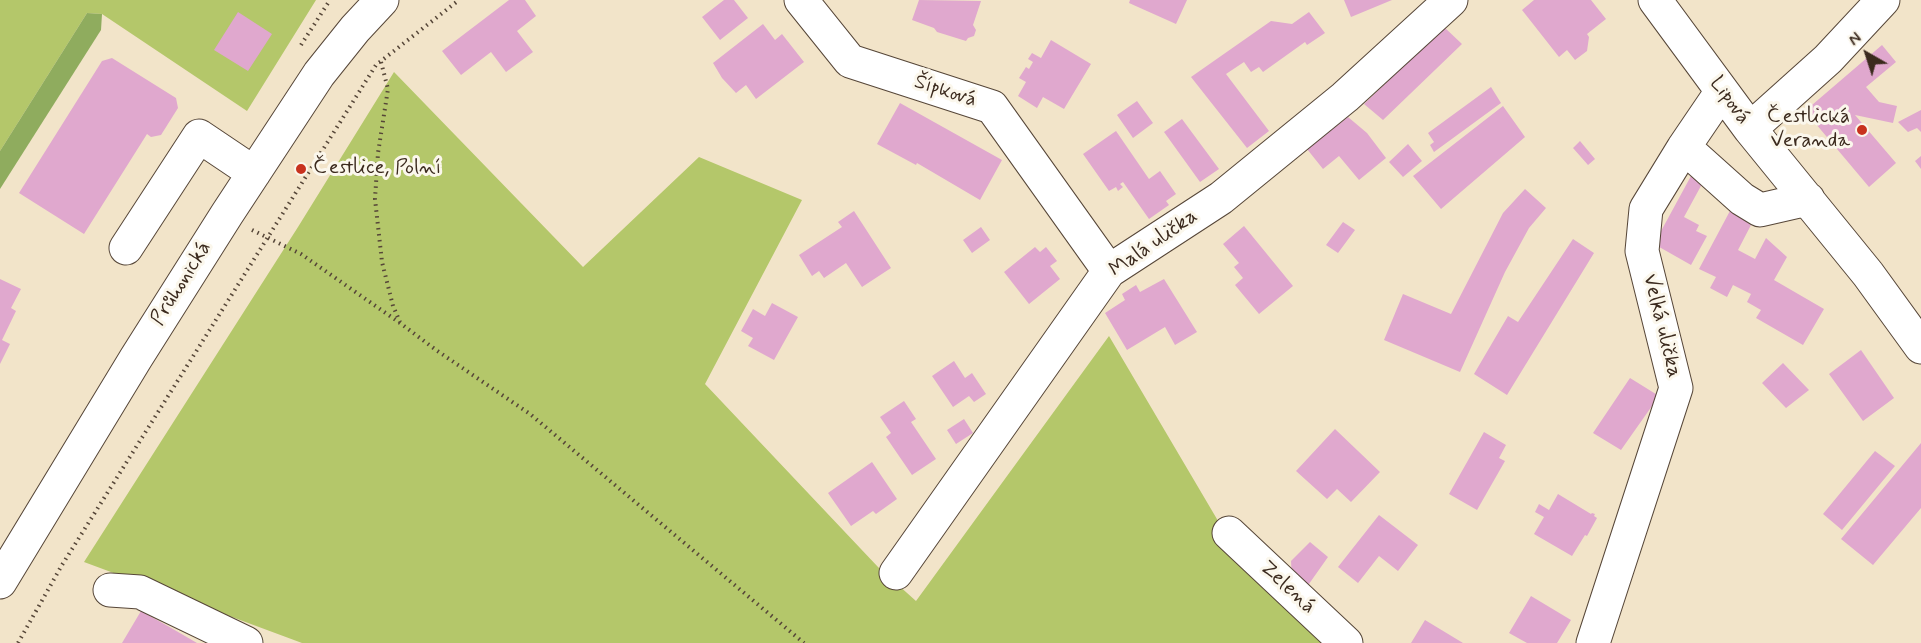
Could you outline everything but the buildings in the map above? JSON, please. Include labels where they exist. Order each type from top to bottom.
[{"type":"street","name":"Šípková","points":[[801,0],[850,61],[992,107],[1109,271]]},
{"type":"street","name":"Malá ulička","points":[[896,573],[1109,271],[1221,198],[1345,97],[1451,0]]},
{"type":"street","name":"Lipová","points":[[1655,0],[1750,129],[1868,274],[1921,346]]},
{"type":"street","points":[[1750,129],[1828,59],[1883,0]]},
{"type":"street","name":"Průhonická","points":[[0,582],[136,358],[254,173],[319,74],[371,4]]},
{"type":"street","name":"Velká ulička","points":[[1593,643],[1676,388],[1642,251],[1646,209],[1722,91]]},
{"type":"street","points":[[126,248],[199,136],[254,173]]},
{"type":"street","points":[[1684,147],[1742,199],[1760,210],[1808,199]]},
{"type":"street","name":"Zelená","points":[[1229,533],[1346,643]]},
{"type":"street","points":[[110,590],[140,592],[246,643]]},
{"type":"path","points":[[18,643],[62,565],[376,65],[459,0]]},
{"type":"path","points":[[381,62],[387,89],[378,153],[375,200],[382,262],[393,306],[400,323]]},
{"type":"path","points":[[266,239],[301,254],[436,351],[530,414],[804,643]]},
{"type":"green space","points":[[0,0],[316,0],[247,111],[102,14],[87,13],[0,151]]},
{"type":"green space","points":[[87,13],[102,14],[101,30],[0,189],[0,151]]},
{"type":"green space","points":[[394,72],[583,267],[699,157],[802,200],[705,384],[878,567],[916,601],[1109,336],[1224,531],[1344,643],[302,643],[84,562]]},
{"type":"place","name":"Čestlická Veranda","points":[[1862,130]]},
{"type":"place","name":"Čestlice, Polní","points":[[301,169]]}]
